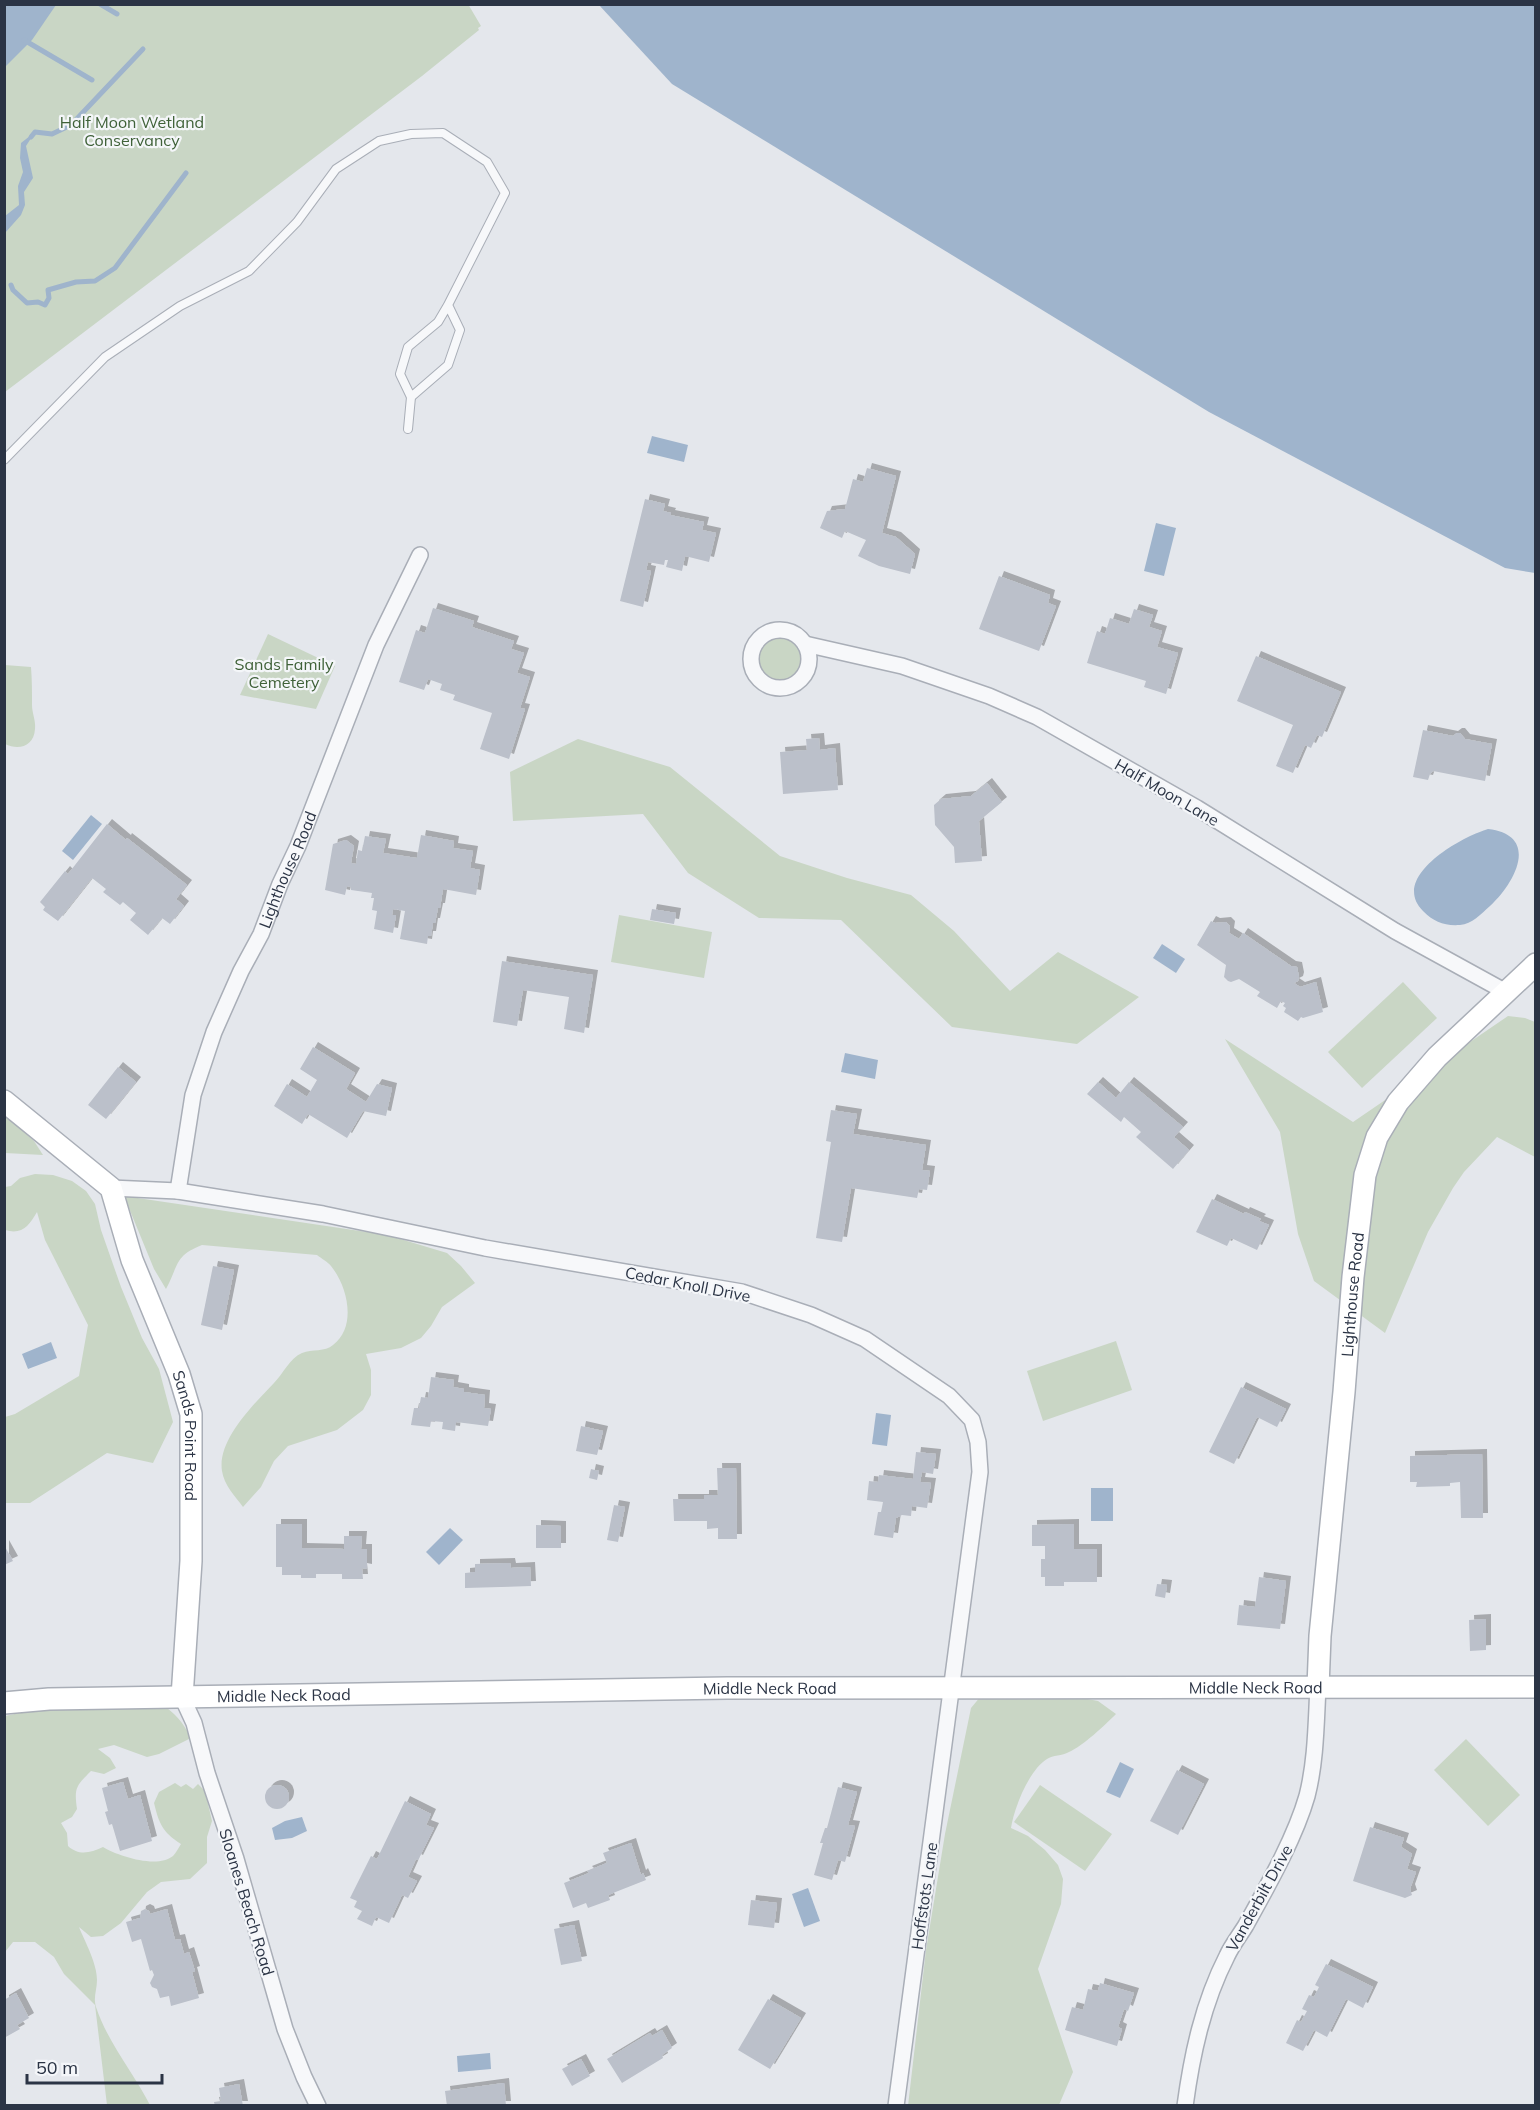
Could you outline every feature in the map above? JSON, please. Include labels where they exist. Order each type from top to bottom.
[{"type":"street","name":"Lighthouse Road","points":[[178,1191],[194,1095],[214,1032],[241,971],[261,934],[280,884],[298,846],[376,645],[420,555]]},
{"type":"street","name":"Half Moon Lane","points":[[805,644],[902,666],[989,696],[1037,717],[1197,808],[1395,932],[1506,992]]},
{"type":"street","name":"Lighthouse Road","points":[[1318,1687],[1320,1636],[1353,1277],[1365,1175],[1377,1137],[1398,1102],[1437,1057],[1536,964]]},
{"type":"street","points":[[4,1101],[111,1188],[178,1191]]},
{"type":"street","name":"Sands Point Road","points":[[111,1188],[132,1260],[179,1374],[191,1414],[190,1562],[182,1697]]},
{"type":"street","name":"Cedar Knoll Drive","points":[[178,1191],[323,1214],[485,1248],[742,1292],[811,1315],[865,1339],[949,1396],[972,1420],[978,1442],[980,1472],[952,1687]]},
{"type":"street","name":"Hoffstots Lane","points":[[896,2106],[952,1687]]},
{"type":"street","name":"Vanderbilt Drive","points":[[1185,2106],[1191,2058],[1206,2005],[1227,1956],[1290,1839],[1307,1797],[1315,1752],[1318,1687]]},
{"type":"street","name":"Middle Neck Road","points":[[4,1703],[49,1699],[727,1688],[1536,1687]]},
{"type":"street","name":"Sloanes Beach Road","points":[[182,1697],[194,1723],[285,2029],[318,2106]]},
{"type":"lane","points":[[4,460],[105,357],[180,306],[249,271],[297,222],[336,169],[379,141],[411,134],[443,133],[487,162],[505,193],[438,322],[408,348],[400,374],[411,397],[408,429]]},
{"type":"lane","points":[[411,397],[448,365],[460,330],[448,305]]},
{"type":"green space","name":"Half Moon Wetland Conservancy","points":[[468,4],[481,26],[479,30],[422,76],[5,392],[4,5]]},
{"type":"green space","name":"Sands Family Cemetery","points":[[268,634],[335,666],[316,709],[240,695]]},
{"type":"green space","points":[[781,637],[790,638],[797,643],[802,650],[802,668],[797,675],[790,680],[781,681],[772,680],[765,675],[760,668],[759,659],[760,650],[765,643],[772,638]]},
{"type":"green space","points":[[5,665],[31,667],[35,729],[32,740],[25,746],[15,747],[5,744]]},
{"type":"green space","points":[[578,739],[670,767],[780,856],[847,878],[911,895],[954,931],[1010,991],[1058,952],[1139,997],[1077,1044],[952,1027],[841,920],[759,918],[688,873],[643,814],[513,821],[510,772]]},
{"type":"green space","points":[[619,915],[712,932],[704,978],[611,962]]},
{"type":"green space","points":[[1403,982],[1437,1018],[1362,1088],[1328,1052]]},
{"type":"green space","points":[[1508,1016],[1535,1022],[1535,1157],[1497,1137],[1464,1172],[1428,1232],[1385,1333],[1314,1281],[1298,1234],[1280,1132],[1225,1039],[1353,1122]]},
{"type":"green space","points":[[4,1114],[34,1141],[43,1155],[5,1153]]},
{"type":"green space","points":[[35,1174],[53,1175],[72,1181],[86,1191],[95,1204],[101,1230],[121,1287],[142,1338],[159,1369],[173,1422],[153,1463],[107,1453],[30,1503],[5,1503],[5,1417],[15,1414],[79,1376],[88,1325],[45,1240],[37,1212],[24,1228],[16,1231],[5,1230],[5,1187],[11,1186],[20,1178]]},
{"type":"green space","points":[[124,1196],[387,1235],[447,1253],[475,1283],[442,1307],[421,1338],[401,1348],[366,1354],[371,1370],[371,1395],[363,1410],[337,1430],[288,1446],[274,1461],[261,1487],[243,1507],[223,1476],[222,1459],[225,1447],[239,1423],[294,1359],[302,1353],[330,1347],[341,1337],[347,1318],[342,1285],[331,1266],[317,1255],[202,1245],[182,1257],[166,1289],[154,1269]]},
{"type":"green space","points":[[1116,1341],[1132,1390],[1043,1421],[1027,1371]]},
{"type":"green space","points":[[981,1696],[1072,1696],[1098,1701],[1116,1714],[1075,1749],[1049,1758],[1040,1764],[1023,1790],[1011,1828],[1028,1836],[1045,1850],[1058,1865],[1063,1879],[1061,1904],[1038,1969],[1073,2072],[1059,2105],[908,2106],[926,1950],[945,1834],[971,1708]]},
{"type":"green space","points":[[160,1703],[178,1718],[191,1738],[159,1754],[147,1757],[114,1745],[98,1749],[110,1758],[116,1768],[104,1774],[91,1771],[82,1780],[77,1788],[77,1809],[72,1817],[61,1823],[67,1833],[68,1846],[76,1851],[89,1852],[103,1847],[138,1860],[157,1861],[173,1856],[181,1844],[165,1831],[160,1822],[154,1803],[159,1792],[175,1783],[181,1787],[186,1784],[193,1789],[198,1784],[205,1791],[212,1821],[207,1837],[207,1863],[190,1879],[161,1882],[147,1892],[121,1923],[103,1936],[91,1937],[79,1927],[95,1967],[97,1980],[95,2003],[101,2020],[150,2105],[107,2105],[95,2005],[64,1974],[54,1957],[35,1942],[13,1942],[5,1952],[5,1716],[44,1708]]},
{"type":"green space","points":[[1466,1739],[1520,1795],[1488,1826],[1434,1770]]},
{"type":"green space","points":[[1040,1785],[1112,1834],[1085,1871],[1014,1822]]},
{"type":"water","points":[[5,4],[56,5],[32,40],[5,67]]},
{"type":"water","points":[[599,5],[1535,5],[1535,573],[1505,568],[1209,412],[672,84]]},
{"type":"water","points":[[35,132],[26,146],[33,178],[24,192],[25,205],[21,215],[5,233],[5,216],[19,205],[18,186],[23,172],[20,158],[21,143]]},
{"type":"water","points":[[652,436],[688,445],[684,462],[647,453]]},
{"type":"water","points":[[1156,523],[1176,528],[1164,576],[1144,571]]},
{"type":"water","points":[[91,815],[102,824],[73,860],[62,851]]},
{"type":"water","points":[[1488,829],[1504,833],[1514,840],[1518,850],[1515,873],[1500,896],[1468,923],[1454,925],[1435,921],[1423,911],[1415,898],[1415,885],[1422,872],[1447,849]]},
{"type":"water","points":[[1162,944],[1185,959],[1176,973],[1153,958]]},
{"type":"water","points":[[845,1053],[878,1060],[875,1079],[841,1072]]},
{"type":"water","points":[[51,1342],[57,1358],[28,1369],[22,1354]]},
{"type":"water","points":[[876,1413],[891,1415],[887,1446],[872,1444]]},
{"type":"water","points":[[1091,1488],[1113,1488],[1113,1521],[1091,1521]]},
{"type":"water","points":[[450,1528],[463,1540],[439,1565],[426,1552]]},
{"type":"water","points":[[1120,1762],[1134,1769],[1120,1798],[1106,1792]]},
{"type":"water","points":[[302,1817],[307,1831],[292,1838],[275,1840],[272,1828],[285,1821]]},
{"type":"water","points":[[808,1888],[820,1921],[804,1927],[792,1894]]},
{"type":"water","points":[[490,2053],[491,2069],[458,2072],[457,2056]]},
{"type":"building","points":[[867,468],[896,476],[882,533],[896,537],[915,554],[910,574],[879,566],[858,556],[866,540],[845,531],[842,538],[820,528],[827,511],[845,509],[853,479],[863,482]]},
{"type":"building","points":[[645,499],[665,504],[663,511],[671,513],[670,515],[704,522],[702,530],[716,533],[709,562],[685,556],[682,571],[666,567],[668,560],[665,560],[664,565],[648,562],[646,570],[651,571],[643,607],[620,601]]},
{"type":"building","points":[[999,576],[1050,595],[1048,603],[1056,606],[1039,651],[979,629]]},
{"type":"building","points":[[433,608],[474,621],[472,627],[514,641],[511,649],[524,653],[517,673],[530,677],[520,708],[525,709],[509,759],[480,749],[492,713],[453,700],[455,695],[440,690],[442,684],[428,679],[424,690],[399,682],[416,630],[425,633]]},
{"type":"building","points":[[1134,609],[1153,615],[1149,627],[1162,631],[1157,647],[1178,653],[1166,694],[1144,687],[1146,681],[1087,663],[1097,631],[1105,634],[1110,618],[1129,624]]},
{"type":"building","points":[[1256,656],[1341,692],[1322,737],[1317,735],[1311,748],[1305,745],[1293,773],[1276,766],[1293,725],[1237,701]]},
{"type":"building","points":[[1423,730],[1453,736],[1460,733],[1465,739],[1492,744],[1485,781],[1433,771],[1428,780],[1413,777]]},
{"type":"building","points":[[819,738],[820,750],[835,748],[838,790],[783,794],[780,752],[807,750],[806,739]]},
{"type":"building","points":[[987,783],[1002,802],[979,821],[982,861],[955,863],[954,847],[935,825],[934,805],[941,799],[971,796]]},
{"type":"building","points":[[107,824],[187,885],[176,899],[184,906],[170,924],[162,918],[148,935],[130,920],[136,913],[123,902],[120,905],[103,892],[106,889],[92,878],[58,921],[43,910],[45,907],[40,902],[65,871],[68,874]]},
{"type":"building","points":[[421,835],[454,841],[453,848],[473,851],[470,868],[480,870],[476,895],[443,889],[440,908],[438,908],[427,944],[400,939],[405,911],[393,909],[392,915],[396,915],[393,933],[374,929],[377,911],[372,910],[374,898],[371,898],[372,893],[351,890],[351,887],[347,886],[345,895],[325,890],[333,844],[346,840],[354,846],[351,863],[356,864],[358,850],[362,851],[365,836],[386,839],[383,853],[417,858]]},
{"type":"building","points":[[652,909],[676,913],[674,924],[650,920]]},
{"type":"building","points":[[1211,921],[1226,922],[1230,926],[1229,933],[1239,939],[1243,933],[1291,966],[1297,967],[1299,977],[1294,983],[1300,987],[1316,982],[1323,1012],[1301,1017],[1298,1021],[1284,1012],[1285,1003],[1281,1001],[1277,1008],[1257,996],[1260,992],[1239,979],[1228,981],[1224,977],[1226,965],[1197,945]]},
{"type":"building","points":[[502,961],[593,975],[584,1033],[564,1029],[569,997],[523,990],[517,1026],[493,1022]]},
{"type":"building","points":[[313,1047],[355,1073],[346,1089],[366,1102],[377,1084],[392,1088],[386,1116],[363,1111],[347,1138],[308,1114],[302,1124],[274,1106],[287,1084],[307,1097],[317,1080],[300,1069]]},
{"type":"building","points":[[118,1067],[136,1082],[106,1119],[88,1105]]},
{"type":"building","points":[[1098,1082],[1116,1098],[1129,1082],[1183,1127],[1174,1137],[1189,1150],[1173,1169],[1136,1137],[1141,1132],[1124,1117],[1121,1122],[1087,1094]]},
{"type":"building","points":[[831,1110],[857,1114],[853,1134],[926,1145],[922,1170],[930,1171],[927,1190],[919,1189],[917,1198],[851,1188],[842,1242],[816,1238],[831,1142],[826,1141]]},
{"type":"building","points":[[1212,1199],[1261,1219],[1259,1221],[1269,1225],[1257,1250],[1231,1238],[1227,1246],[1196,1232]]},
{"type":"building","points":[[213,1266],[234,1270],[222,1330],[201,1325]]},
{"type":"building","points":[[431,1377],[454,1380],[453,1387],[464,1389],[464,1392],[485,1395],[484,1408],[491,1409],[488,1426],[456,1422],[455,1431],[442,1429],[443,1422],[431,1421],[430,1427],[411,1425],[414,1408],[419,1408],[421,1397],[428,1398]]},
{"type":"building","points":[[1241,1387],[1286,1409],[1277,1427],[1257,1417],[1234,1464],[1209,1452]]},
{"type":"building","points":[[581,1426],[603,1431],[597,1455],[576,1451]]},
{"type":"building","points":[[916,1452],[936,1454],[933,1474],[922,1472],[920,1482],[931,1483],[927,1508],[912,1506],[911,1516],[902,1515],[896,1518],[893,1538],[874,1535],[878,1512],[881,1512],[883,1502],[867,1500],[869,1481],[878,1482],[879,1475],[913,1479]]},
{"type":"building","points":[[1482,1454],[1483,1518],[1461,1518],[1460,1482],[1450,1483],[1450,1486],[1416,1487],[1417,1482],[1410,1482],[1410,1456]]},
{"type":"building","points":[[717,1468],[736,1468],[737,1539],[718,1539],[718,1528],[707,1529],[707,1521],[674,1521],[673,1499],[704,1499],[704,1495],[718,1495]]},
{"type":"building","points":[[591,1469],[599,1471],[597,1480],[589,1478]]},
{"type":"building","points":[[614,1505],[625,1507],[618,1542],[607,1540]]},
{"type":"building","points":[[276,1524],[302,1524],[302,1548],[344,1549],[344,1536],[362,1536],[361,1549],[367,1549],[367,1569],[362,1568],[363,1579],[342,1579],[342,1574],[316,1574],[316,1578],[282,1575],[282,1567],[276,1567]]},
{"type":"building","points":[[1074,1524],[1074,1549],[1097,1549],[1097,1582],[1064,1582],[1064,1586],[1045,1586],[1045,1577],[1041,1577],[1041,1559],[1045,1559],[1045,1546],[1032,1546],[1032,1525]]},
{"type":"building","points":[[536,1525],[561,1526],[561,1548],[536,1548]]},
{"type":"building","points":[[4,1545],[13,1561],[4,1565]]},
{"type":"building","points":[[510,1563],[511,1568],[530,1567],[531,1586],[465,1588],[465,1573],[475,1572],[475,1564]]},
{"type":"building","points":[[1259,1577],[1286,1581],[1280,1629],[1237,1625],[1239,1605],[1255,1607]]},
{"type":"building","points":[[1157,1584],[1167,1585],[1165,1598],[1155,1596]]},
{"type":"building","points":[[1486,1619],[1486,1650],[1470,1651],[1469,1620]]},
{"type":"building","points":[[1177,1770],[1204,1784],[1178,1835],[1150,1821]]},
{"type":"building","points":[[123,1782],[128,1799],[140,1795],[152,1841],[120,1851],[112,1824],[109,1825],[105,1812],[108,1811],[102,1788]]},
{"type":"building","points":[[277,1785],[286,1788],[289,1797],[286,1806],[277,1809],[268,1806],[265,1797],[268,1788]]},
{"type":"building","points":[[838,1787],[857,1792],[848,1825],[855,1826],[845,1862],[838,1860],[832,1880],[814,1875],[823,1843],[820,1843],[825,1828],[827,1828]]},
{"type":"building","points":[[405,1801],[431,1814],[426,1825],[434,1828],[408,1877],[417,1881],[408,1898],[402,1895],[389,1923],[376,1917],[372,1926],[357,1919],[362,1911],[354,1907],[357,1901],[350,1898],[371,1856],[377,1859]]},
{"type":"building","points":[[1370,1827],[1404,1838],[1401,1847],[1412,1854],[1407,1869],[1416,1872],[1410,1889],[1412,1895],[1405,1898],[1353,1881]]},
{"type":"building","points":[[631,1843],[641,1875],[643,1873],[646,1880],[608,1895],[610,1900],[588,1908],[586,1903],[573,1908],[564,1883],[607,1863],[603,1853]]},
{"type":"building","points":[[751,1900],[777,1903],[774,1928],[748,1925]]},
{"type":"building","points":[[145,1909],[150,1914],[167,1909],[175,1940],[180,1939],[184,1954],[189,1952],[195,1971],[192,1972],[199,1998],[171,2006],[169,1996],[160,1998],[157,1989],[152,1987],[150,1983],[154,1975],[152,1970],[150,1971],[141,1939],[132,1942],[126,1922],[140,1918],[141,1911]]},
{"type":"building","points":[[574,1925],[582,1961],[561,1965],[554,1929]]},
{"type":"building","points":[[1326,1964],[1373,1987],[1363,2008],[1346,1999],[1327,2037],[1314,2030],[1303,2051],[1286,2043],[1297,2020],[1301,2022],[1307,2011],[1302,2009],[1309,1995],[1314,1997],[1319,1987],[1315,1985]]},
{"type":"building","points":[[1100,1983],[1134,1993],[1128,2011],[1124,2009],[1118,2027],[1122,2029],[1117,2046],[1065,2030],[1072,2007],[1083,2010],[1088,1989],[1098,1991]]},
{"type":"building","points":[[16,1993],[29,2018],[17,2025],[20,2029],[4,2038],[4,2000]]},
{"type":"building","points":[[768,1999],[801,2018],[770,2069],[738,2050]]},
{"type":"building","points":[[662,2030],[672,2048],[662,2055],[663,2058],[622,2083],[607,2059],[650,2033],[652,2036]]},
{"type":"building","points":[[581,2059],[590,2076],[572,2086],[562,2069]]},
{"type":"building","points":[[504,2083],[506,2106],[447,2106],[445,2091]]},
{"type":"building","points":[[239,2084],[243,2106],[215,2106],[214,2102],[221,2101],[219,2088]]},
{"type":"waterway","points":[[100,4],[117,14]]},
{"type":"waterway","points":[[24,40],[92,80]]},
{"type":"waterway","points":[[31,137],[35,132],[52,134],[71,125],[143,49]]},
{"type":"waterway","points":[[11,285],[13,290],[27,303],[38,302],[45,305],[49,298],[48,290],[76,282],[95,281],[115,268],[186,173]]}]
